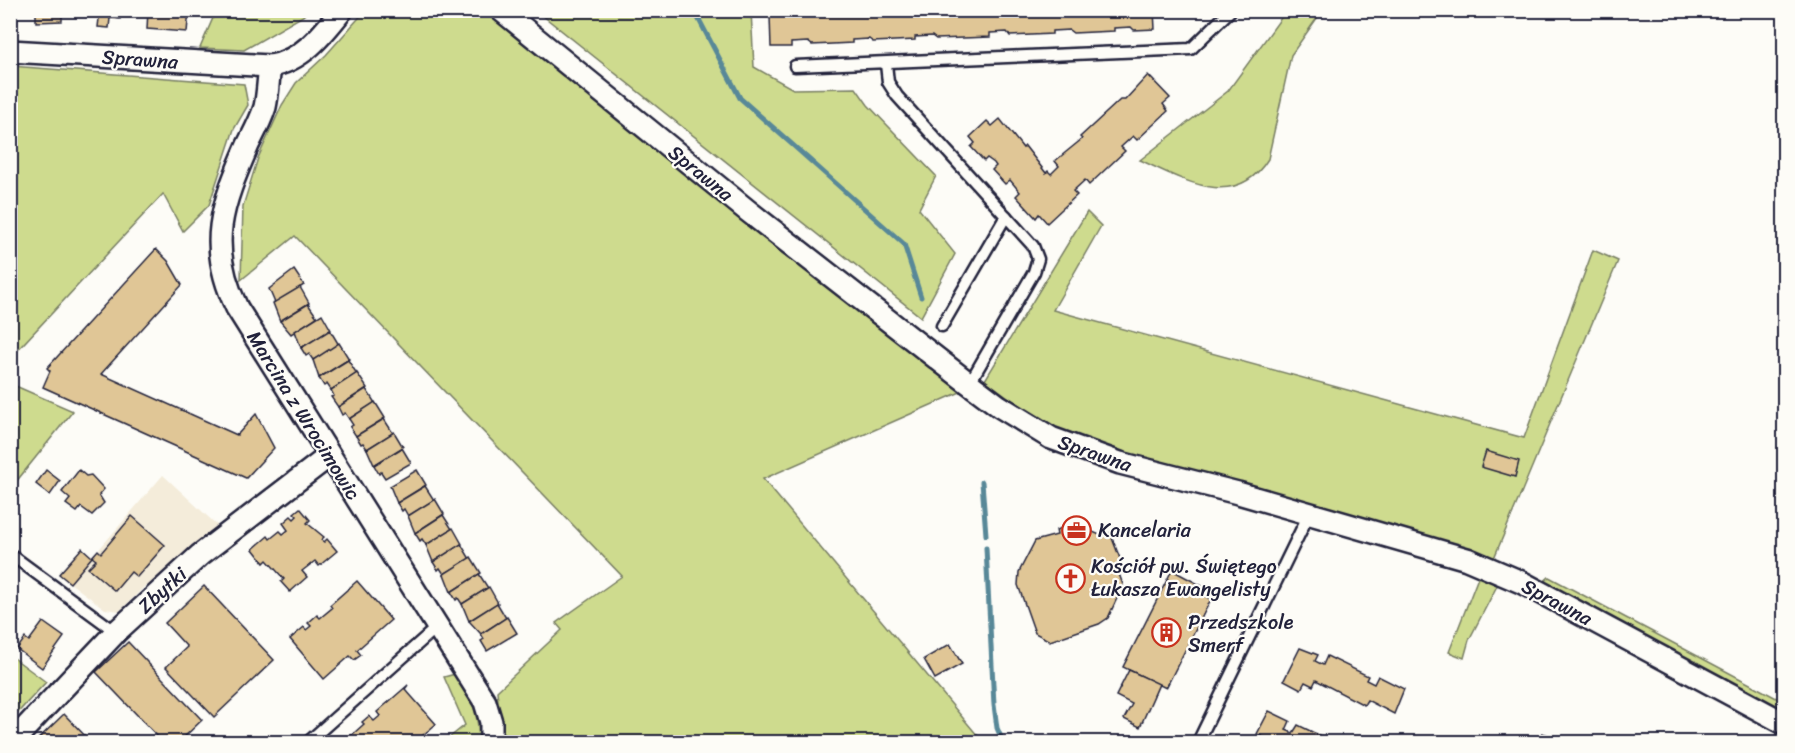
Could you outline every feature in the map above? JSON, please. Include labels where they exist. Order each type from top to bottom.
[{"type":"street","points":[[270,66],[288,62],[312,44],[342,10]]},
{"type":"street","name":"Sprawna","points":[[501,10],[748,211],[969,384],[1026,423],[1074,448],[1120,463],[1467,559],[1521,582],[1785,723]]},
{"type":"street","name":"Sprawna","points":[[10,51],[270,66]]},
{"type":"street","name":"Marcina z Wrocimowic","points":[[270,66],[264,107],[224,205],[219,244],[220,266],[237,308],[485,702],[491,722],[491,742]]},
{"type":"street","name":"Zbytki","points":[[12,742],[116,632],[200,555],[329,456]]},
{"type":"lane","points":[[795,66],[886,64],[1191,49],[1231,10]]},
{"type":"lane","points":[[886,64],[888,82],[897,96],[1034,246],[1038,259],[1034,272],[969,384]]},
{"type":"lane","points":[[942,326],[1006,216]]},
{"type":"lane","points":[[1198,742],[1309,514]]},
{"type":"lane","points":[[10,554],[116,632]]},
{"type":"lane","points":[[308,742],[437,627]]},
{"type":"shaded area","points":[[163,475],[219,527],[150,589],[146,585],[120,611],[105,609],[70,583]]},
{"type":"green space","points":[[216,10],[308,11],[244,50],[200,48]]},
{"type":"green space","points":[[365,11],[486,11],[965,390],[763,479],[983,742],[502,742],[497,691],[562,630],[556,623],[622,576],[295,236],[241,280],[243,206],[258,158],[282,105],[296,83],[326,55]]},
{"type":"green space","points":[[537,11],[751,11],[754,67],[793,89],[856,88],[868,105],[936,176],[919,209],[955,254],[921,317]]},
{"type":"green space","points":[[1286,11],[1322,11],[1291,55],[1268,159],[1255,175],[1240,184],[1224,188],[1207,186],[1190,182],[1140,160],[1228,91]]},
{"type":"green space","points":[[11,66],[244,84],[248,105],[234,129],[209,205],[183,231],[163,194],[11,357]]},
{"type":"green space","points":[[1087,212],[1101,226],[1053,310],[1524,438],[1593,250],[1618,261],[1494,558],[1446,541],[1126,455],[1062,433],[985,380]]},
{"type":"green space","points":[[11,384],[73,411],[11,488]]},
{"type":"green space","points":[[1479,575],[1499,582],[1469,640],[1464,658],[1449,652]]},
{"type":"green space","points":[[1549,577],[1784,702],[1784,714],[1541,584]]},
{"type":"green space","points":[[11,656],[46,682],[11,720]]},
{"type":"green space","points":[[459,673],[476,715],[478,742],[444,742],[465,725],[444,677]]},
{"type":"building","points":[[36,10],[72,10],[72,12],[62,12],[62,21],[36,22]]},
{"type":"building","points":[[100,10],[128,10],[127,13],[120,12],[120,19],[110,18],[109,28],[98,27]]},
{"type":"building","points":[[148,10],[189,10],[187,32],[147,29]]},
{"type":"building","points":[[777,10],[1154,10],[1155,29],[1134,30],[1131,27],[1114,28],[1114,31],[1073,33],[1069,30],[1052,31],[1052,34],[1010,36],[1007,32],[990,33],[990,37],[936,39],[932,36],[915,37],[915,40],[873,42],[869,39],[852,40],[852,43],[812,45],[808,42],[791,43],[791,47],[771,47],[770,16],[777,16]]},
{"type":"building","points":[[1148,75],[1170,98],[1163,104],[1168,111],[1137,140],[1133,136],[1121,147],[1125,151],[1089,185],[1085,180],[1073,191],[1077,195],[1047,223],[1039,214],[1036,218],[1016,196],[1020,192],[1010,180],[1005,184],[992,170],[996,166],[994,163],[987,158],[984,161],[971,147],[975,143],[970,137],[987,121],[992,126],[1000,119],[1046,173],[1048,171],[1051,174],[1059,166],[1055,161],[1082,139],[1080,137],[1120,100],[1125,100]]},
{"type":"building","points":[[156,249],[168,261],[182,285],[101,374],[237,435],[256,414],[274,448],[246,478],[43,387],[50,371],[47,368]]},
{"type":"building","points":[[294,270],[304,285],[275,303],[269,289]]},
{"type":"building","points":[[300,287],[309,303],[280,321],[273,303]]},
{"type":"building","points":[[308,304],[317,317],[291,334],[280,321]]},
{"type":"building","points":[[322,314],[331,330],[301,348],[295,331]]},
{"type":"building","points":[[330,330],[339,345],[313,360],[309,354],[306,356],[301,348]]},
{"type":"building","points":[[339,343],[349,359],[319,378],[313,360]]},
{"type":"building","points":[[348,360],[357,374],[331,390],[327,384],[324,386],[319,378]]},
{"type":"building","points":[[357,373],[367,388],[338,407],[331,397],[334,396],[331,390]]},
{"type":"building","points":[[366,389],[375,403],[349,419],[345,413],[342,415],[338,407]]},
{"type":"building","points":[[375,402],[385,418],[356,436],[350,427],[353,425],[349,419]]},
{"type":"building","points":[[384,419],[393,433],[367,449],[356,436]]},
{"type":"building","points":[[394,432],[403,447],[374,465],[367,449]]},
{"type":"building","points":[[402,448],[411,463],[385,478],[381,472],[379,474],[374,465]]},
{"type":"building","points":[[1486,451],[1519,461],[1515,477],[1481,467]]},
{"type":"building","points":[[46,470],[60,481],[50,495],[36,484]]},
{"type":"building","points":[[79,470],[86,476],[91,475],[104,489],[99,495],[104,503],[92,515],[81,507],[77,512],[66,504],[70,499],[62,492]]},
{"type":"building","points":[[417,470],[426,485],[397,503],[390,486]]},
{"type":"building","points":[[425,486],[434,500],[408,516],[397,503]]},
{"type":"building","points":[[435,499],[444,514],[415,533],[408,516]]},
{"type":"building","points":[[300,508],[310,520],[307,523],[324,537],[321,540],[324,542],[327,539],[337,551],[319,566],[315,561],[302,571],[307,577],[290,592],[281,582],[284,579],[267,560],[264,563],[253,549],[268,536],[270,539],[280,531],[283,534],[288,530],[283,523],[291,516],[294,519],[297,516],[294,513]]},
{"type":"building","points":[[443,515],[452,529],[426,545],[422,539],[420,541],[415,533]]},
{"type":"building","points":[[132,516],[165,545],[137,577],[131,572],[115,591],[88,568],[96,560],[92,557],[98,550],[101,553]]},
{"type":"building","name":"Kościół pw. Świętego Łukasza Ewangelisty","points":[[1085,521],[1088,530],[1102,536],[1110,533],[1121,561],[1116,565],[1123,585],[1108,618],[1099,624],[1050,641],[1035,633],[1018,585],[1019,572],[1035,541],[1057,535],[1056,530]]},
{"type":"building","points":[[453,528],[462,544],[433,562],[426,545]]},
{"type":"building","points":[[461,544],[470,559],[444,574],[440,568],[438,570],[433,562]]},
{"type":"building","points":[[82,548],[92,557],[70,583],[59,574]]},
{"type":"building","points":[[471,557],[481,573],[451,592],[444,574]]},
{"type":"building","name":"Przedszkole Smerf","points":[[1172,570],[1204,587],[1200,593],[1211,599],[1166,688],[1123,667]]},
{"type":"building","points":[[479,574],[488,588],[462,604],[458,598],[456,600],[451,592]]},
{"type":"building","points":[[357,581],[391,620],[357,650],[361,655],[354,660],[350,656],[324,679],[290,639],[304,627],[306,630],[311,626],[308,623],[317,615],[320,618],[332,608],[330,605]]},
{"type":"building","points":[[204,586],[274,660],[214,717],[166,667],[187,647],[165,623]]},
{"type":"building","points":[[489,587],[498,603],[469,621],[462,604]]},
{"type":"building","points":[[497,603],[506,618],[481,634],[469,621]]},
{"type":"building","points":[[507,617],[517,633],[487,651],[481,641],[484,639],[481,634]]},
{"type":"building","points":[[43,622],[64,637],[42,668],[17,649],[25,638],[29,641]]},
{"type":"building","points":[[128,642],[202,720],[179,742],[163,742],[96,672]]},
{"type":"building","points":[[950,644],[962,664],[935,679],[924,659]]},
{"type":"building","points":[[1300,648],[1318,655],[1315,661],[1323,665],[1327,656],[1368,676],[1366,680],[1374,684],[1378,676],[1404,689],[1394,714],[1367,700],[1364,705],[1316,680],[1313,686],[1305,682],[1301,689],[1284,680]]},
{"type":"building","points":[[1129,670],[1159,684],[1140,727],[1124,719],[1132,704],[1116,696]]},
{"type":"building","points":[[408,685],[405,689],[436,724],[415,742],[344,742],[364,724],[362,722],[369,716],[374,721],[380,716],[377,712]]},
{"type":"building","points":[[1269,711],[1290,721],[1286,730],[1293,733],[1298,725],[1333,742],[1274,742],[1257,734]]},
{"type":"building","points":[[64,714],[91,742],[35,742]]},
{"type":"building","points":[[1542,733],[1565,740],[1564,742],[1538,742]]},
{"type":"waterway","points":[[694,10],[740,98],[904,244],[921,297]]},
{"type":"waterway","points":[[982,482],[986,535]]},
{"type":"waterway","points":[[986,548],[994,705],[997,728],[1003,742]]},
{"type":"place","name":"Kancelaria","points":[[1077,530]]},
{"type":"place","name":"Kościół pw. Świętego Łukasza Ewangelisty","points":[[1070,578]]},
{"type":"place","name":"Przedszkole Smerf","points":[[1167,633]]}]
